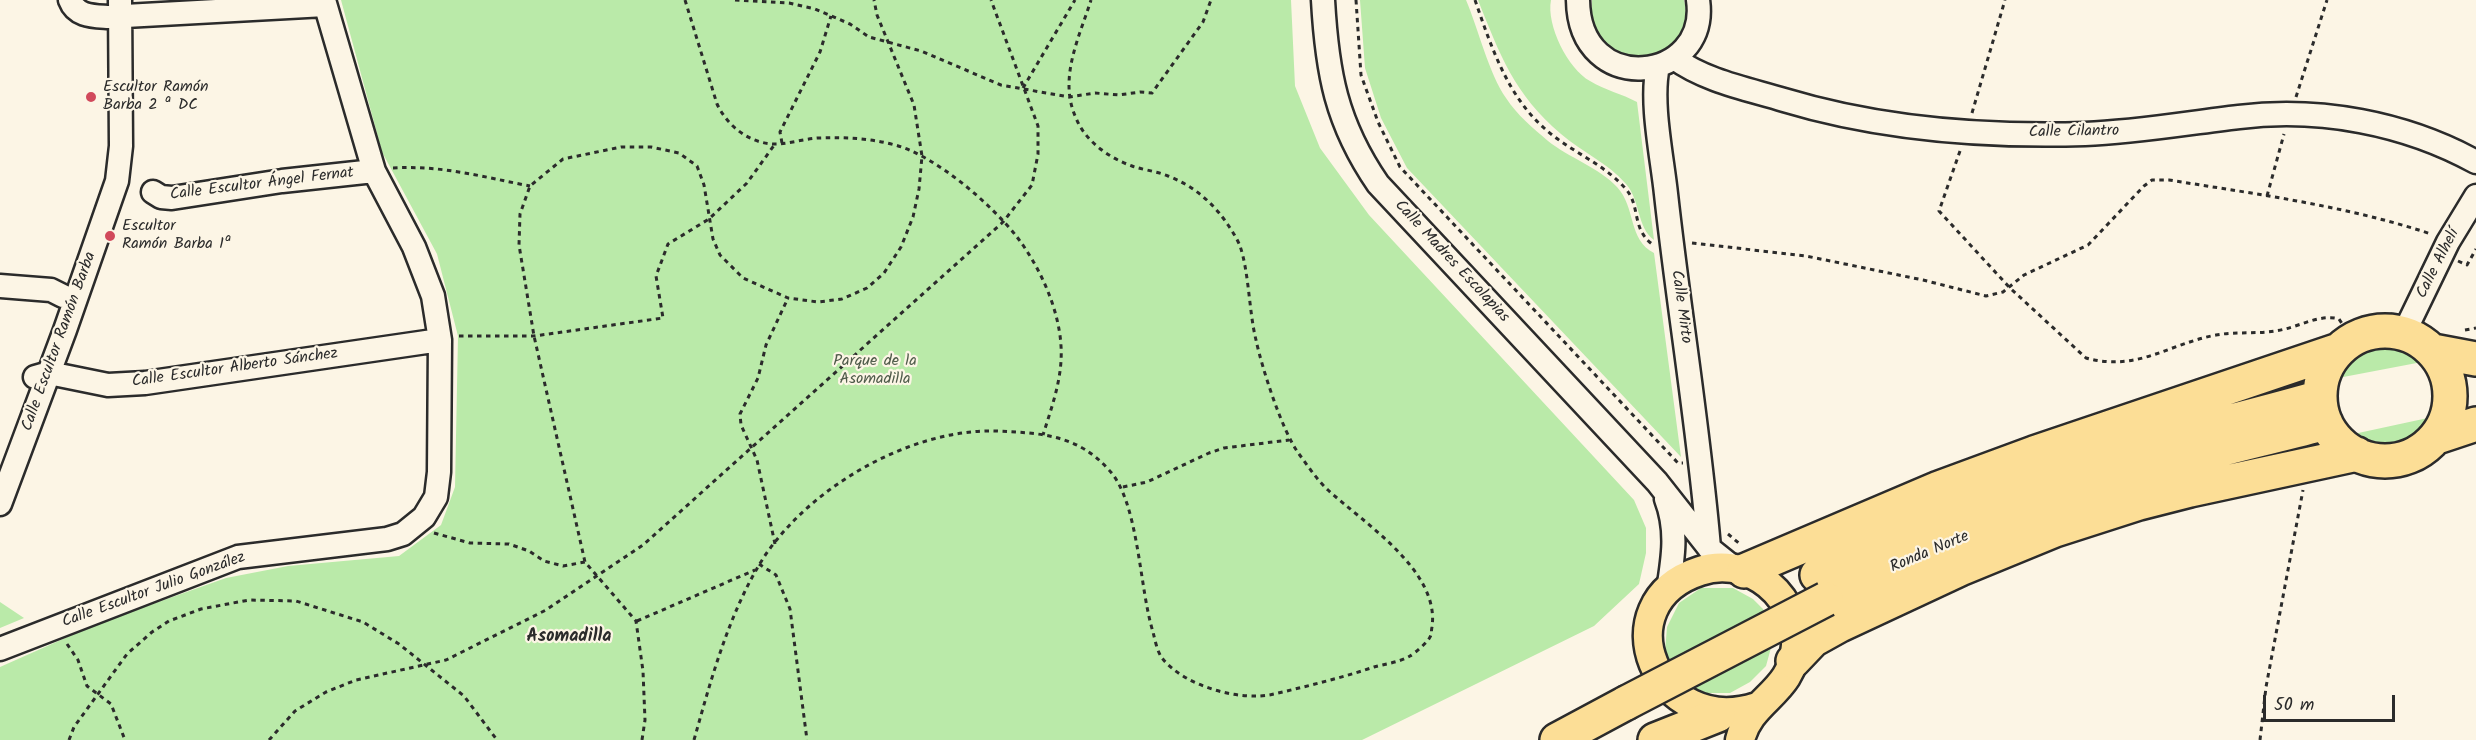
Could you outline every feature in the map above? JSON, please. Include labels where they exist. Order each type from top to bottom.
[{"type":"highway","points":[[2341,337],[2348,342],[2366,333],[2385,330],[2401,320],[2433,351],[2464,394],[2437,437]]},
{"type":"highway","points":[[2341,337],[2322,381],[2323,410],[2338,440],[2357,454],[2377,460],[2396,460],[2414,454],[2437,437],[2476,423]]},
{"type":"highway","points":[[1740,562],[2341,337]]},
{"type":"highway","points":[[2433,351],[2476,359]]},
{"type":"highway","name":"Ronda Norte","points":[[1557,740],[1626,703],[1822,587],[1925,554],[2072,496],[2198,456],[2323,410]]},
{"type":"highway","points":[[1793,661],[1813,640],[1840,625],[1960,569],[2055,530],[2139,503],[2190,490],[2357,454]]},
{"type":"highway","points":[[1655,740],[1709,721]]},
{"type":"main road","points":[[1740,562],[1780,596],[1789,611],[1796,644],[1793,661],[1780,688],[1756,707],[1709,721],[1676,700],[1655,674],[1649,658],[1647,641],[1649,624],[1655,608],[1668,590],[1685,577],[1705,569],[1740,562]]},
{"type":"main road","points":[[1740,740],[1747,721],[1756,707]]},
{"type":"street","points":[[70,0],[81,13],[113,8],[325,2],[374,171],[414,247],[433,296],[440,340]]},
{"type":"street","name":"Calle Madres Escolapias","points":[[1323,0],[1326,52],[1333,88],[1360,158],[1378,184],[1657,482],[1709,548],[1740,562]]},
{"type":"street","points":[[1578,0],[1578,17],[1593,49],[1607,60],[1623,67],[1640,69],[1666,62],[1688,45],[1696,28],[1700,10],[1698,0]]},
{"type":"street","name":"Calle Escultor Ramón Barba","points":[[0,504],[63,296],[106,169],[113,8]]},
{"type":"street","name":"Calle Escultor Ramón Barba","points":[[0,463],[40,375],[113,198],[120,168],[113,8]]},
{"type":"street","name":"Calle Mirto","points":[[1666,62],[1655,93],[1672,244],[1701,460],[1709,548]]},
{"type":"street","name":"Calle Cilantro","points":[[1666,62],[1685,66],[1799,105],[1861,118],[1966,132],[2042,135],[2136,132],[2238,117],[2291,115],[2329,117],[2401,131],[2476,162]]},
{"type":"street","name":"Calle Escultor Ángel Fernat","points":[[153,192],[161,197],[172,198],[282,181],[374,171]]},
{"type":"street","name":"Calle Alhelí","points":[[2401,320],[2440,245],[2476,196]]},
{"type":"street","points":[[0,286],[51,290],[63,296]]},
{"type":"street","name":"Calle Escultor Alberto Sánchez","points":[[40,375],[108,385],[145,383],[440,340]]},
{"type":"street","name":"Calle Escultor Julio González","points":[[0,649],[238,557],[387,539],[403,534],[424,517],[436,497],[439,472],[440,340]]},
{"type":"street","name":"Calle Madres Escolapias","points":[[1657,482],[1673,519],[1674,548],[1668,590]]},
{"type":"path","points":[[685,0],[717,104],[723,117],[731,126],[755,141],[775,144],[815,138],[862,137],[898,146],[922,156],[963,183],[1017,237],[1034,264],[1049,296],[1061,344],[1059,378],[1043,435]]},
{"type":"path","points":[[735,0],[789,3],[850,24],[868,37],[921,51],[1001,85],[1069,97],[1095,93],[1119,95],[1152,93],[1203,22],[1211,0]]},
{"type":"path","points":[[642,740],[645,720],[643,671],[636,621],[585,562],[534,336],[519,245],[520,214],[530,186],[563,159],[621,147],[651,147],[679,153],[697,166],[704,185],[709,219],[720,255],[730,268],[758,287],[788,298],[818,302],[842,299],[867,288],[884,273],[901,247],[914,217],[922,156],[914,105],[877,15],[874,0]]},
{"type":"path","points":[[269,740],[295,711],[326,692],[356,680],[446,660],[546,610],[643,545],[1003,222],[1032,185],[1038,154],[1038,126],[991,0]]},
{"type":"path","points":[[1023,88],[1076,0]]},
{"type":"path","points":[[694,740],[712,674],[736,611],[759,564],[802,511],[868,464],[901,449],[940,438],[984,430],[1043,435],[1070,441],[1089,450],[1123,487],[1139,560],[1147,613],[1160,655],[1184,677],[1210,690],[1264,696],[1337,679],[1412,656],[1430,637],[1434,615],[1424,582],[1395,549],[1323,485],[1289,440],[1256,342],[1240,246],[1225,220],[1203,195],[1167,175],[1131,166],[1105,153],[1083,132],[1075,118],[1069,97],[1071,60],[1091,0]]},
{"type":"path","points":[[1356,0],[1361,75],[1378,122],[1400,167],[1678,464],[1701,460]]},
{"type":"path","points":[[1475,0],[1504,75],[1524,105],[1543,128],[1616,178],[1628,191],[1634,204],[1637,224],[1643,237],[1653,245],[1661,244]]},
{"type":"path","points":[[2005,0],[1966,132],[1939,210],[2010,288],[2086,358],[2102,362],[2144,359],[2189,340],[2284,330],[2324,317],[2339,319],[2341,337],[2392,314],[2401,320]]},
{"type":"path","points":[[2267,196],[2327,0]]},
{"type":"path","points":[[782,143],[780,132],[820,52],[831,16]]},
{"type":"path","points":[[440,340],[458,336],[534,336],[663,318],[656,276],[668,244],[709,219],[747,183],[775,144]]},
{"type":"path","points":[[374,171],[417,166],[464,171],[530,186]]},
{"type":"path","points":[[1687,242],[1806,256],[1923,280],[1986,296],[2010,288],[2024,275],[2088,245],[2144,186],[2152,180],[2169,180],[2267,196],[2396,222],[2440,245],[2467,265],[2476,249]]},
{"type":"path","points":[[775,544],[757,460],[741,425],[740,414],[758,378],[766,345],[788,298]]},
{"type":"path","points":[[1123,487],[1147,482],[1224,448],[1289,440]]},
{"type":"path","points":[[2260,740],[2266,687],[2304,488]]},
{"type":"path","points":[[414,525],[470,543],[509,544],[529,551],[544,561],[563,566],[585,562]]},
{"type":"path","points":[[1728,534],[1740,562]]},
{"type":"path","points":[[759,564],[776,575],[790,609],[807,740]]},
{"type":"path","points":[[636,621],[756,569]]},
{"type":"path","points":[[69,740],[74,727],[97,693],[127,654],[152,632],[169,621],[201,609],[249,600],[296,602],[363,622],[399,644],[464,696],[497,740]]},
{"type":"path","points":[[63,639],[78,660],[87,686],[111,704],[125,740]]},
{"type":"green space","name":"Parque de la Asomadilla","points":[[341,0],[1291,0],[1295,86],[1320,148],[1369,215],[1634,500],[1646,528],[1646,553],[1639,584],[1594,626],[1362,740],[0,740],[0,667],[99,623],[226,578],[288,566],[399,556],[441,525],[455,487],[458,336],[437,254],[382,152]]},
{"type":"green space","points":[[1360,0],[1466,0],[1494,76],[1510,104],[1548,141],[1602,174],[1623,195],[1640,240],[1654,253],[1681,457],[1407,168],[1381,118],[1365,68]]},
{"type":"green space","points":[[1478,0],[1551,0],[1550,10],[1555,33],[1574,67],[1590,81],[1637,102],[1654,240],[1644,228],[1634,197],[1626,184],[1611,170],[1561,134],[1531,104],[1520,89],[1510,73]]},
{"type":"green space","points":[[1592,0],[1684,0],[1685,22],[1676,39],[1661,51],[1642,56],[1623,54],[1606,45],[1595,27]]},
{"type":"green space","points":[[2387,346],[2403,349],[2422,362],[2338,378],[2346,363],[2357,354]]},
{"type":"green space","points":[[2437,416],[2420,436],[2397,448],[2372,448],[2349,435]]},
{"type":"green space","points":[[1701,588],[1733,588],[1753,599],[1763,609],[1769,621],[1772,644],[1766,666],[1750,682],[1730,693],[1707,693],[1685,684],[1665,652],[1667,627],[1679,603]]},
{"type":"green space","points":[[0,602],[24,618],[0,628]]},
{"type":"place","name":"Escultor Ramón Barba 2 ª DC","points":[[91,97]]},
{"type":"place","name":"Escultor Ramón Barba 1ª","points":[[110,236]]},
{"type":"district","name":"Asomadilla","points":[[569,638]]}]
